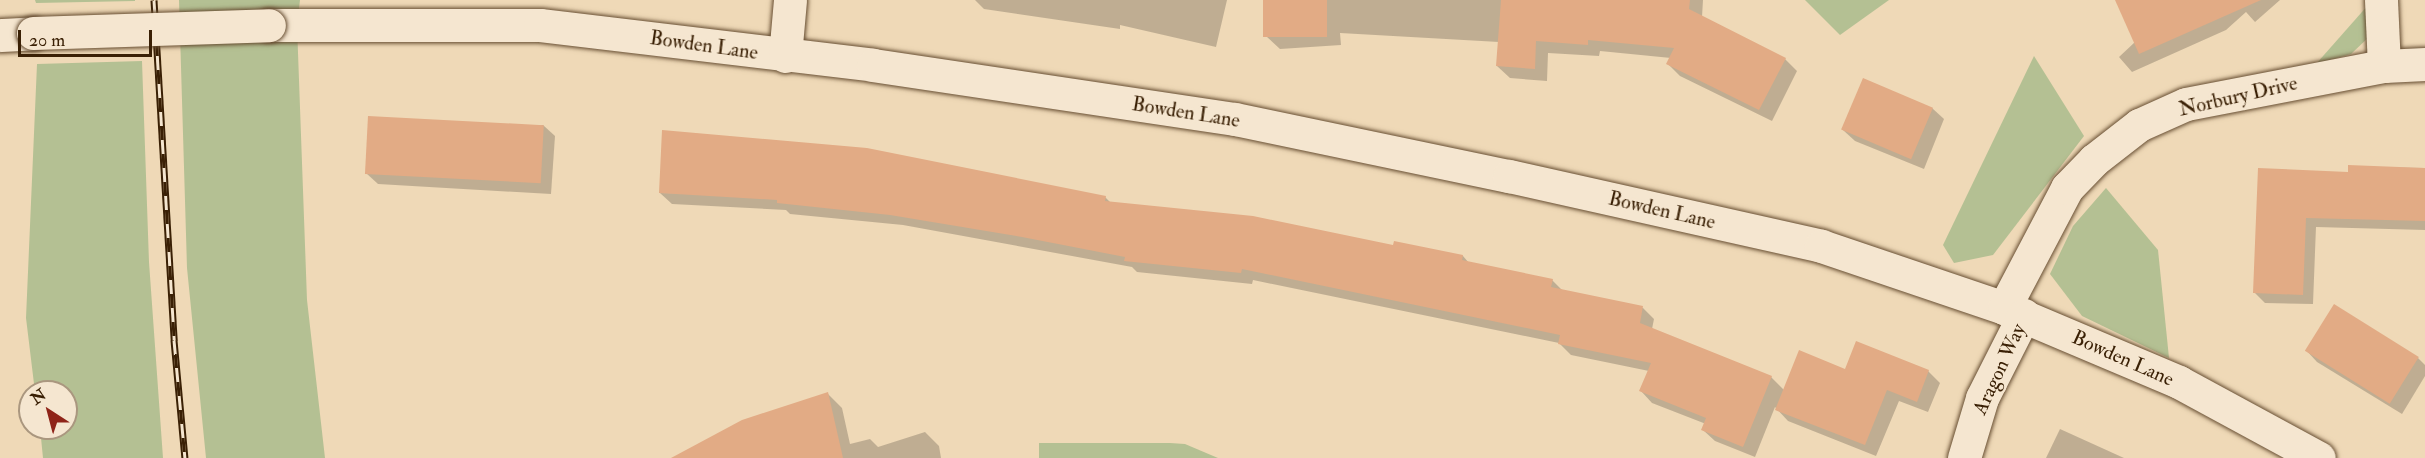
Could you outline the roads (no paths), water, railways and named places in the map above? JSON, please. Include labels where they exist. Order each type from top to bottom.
[{"type":"street","points":[[785,56],[790,0]]},
{"type":"street","points":[[2381,0],[2384,66]]},
{"type":"street","name":"Bowden Lane","points":[[0,35],[269,25],[540,25],[785,56],[873,64],[1234,119],[1497,173],[1821,246],[2014,311],[2179,382],[2319,458]]},
{"type":"street","name":"Norbury Drive","points":[[2014,311],[2067,188],[2094,160],[2139,125],[2186,104],[2384,66],[2425,64]]},
{"type":"street","name":"Aragon Way","points":[[1964,458],[1982,398],[2014,311]]},
{"type":"railway","points":[[154,0],[174,340],[185,458]]}]
